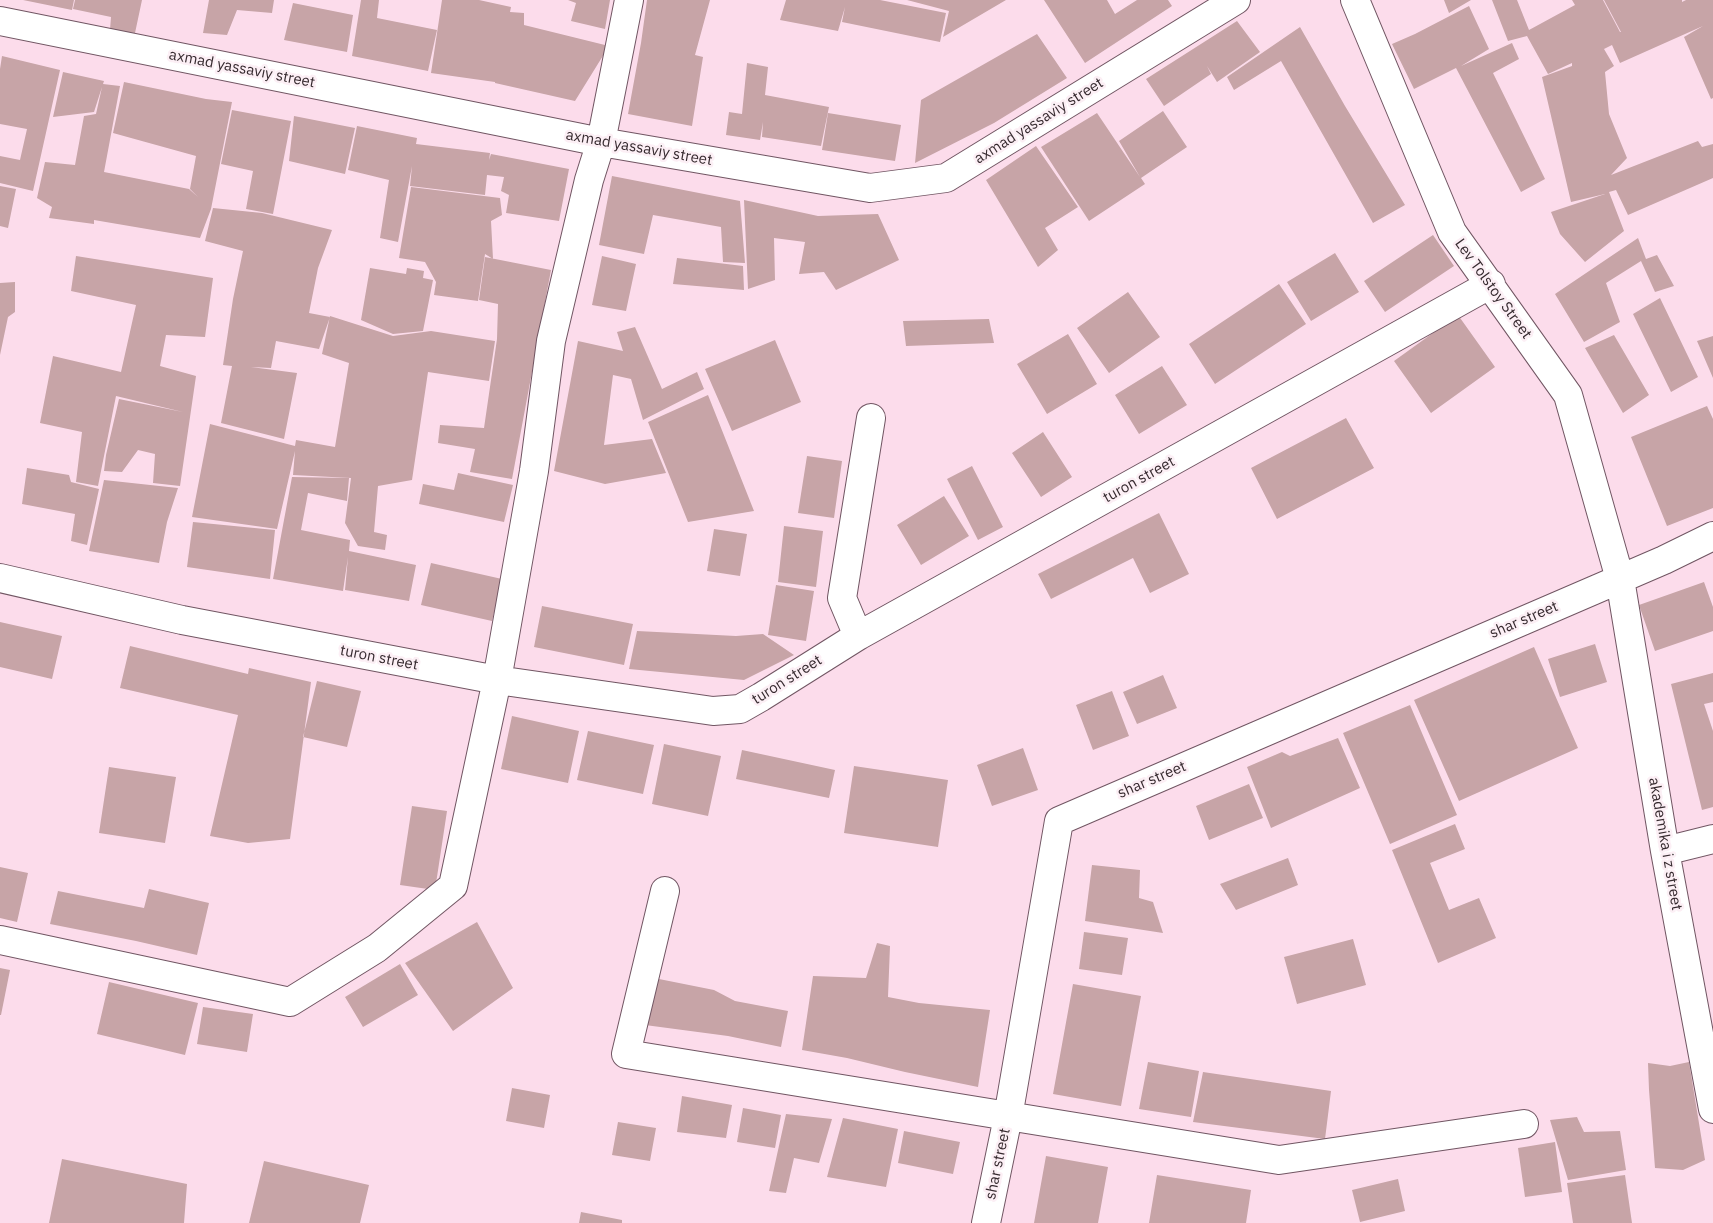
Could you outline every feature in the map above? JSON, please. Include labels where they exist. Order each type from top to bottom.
[{"type":"street","points":[[0,940],[290,1002],[377,948],[453,886],[497,680],[534,472],[551,341],[589,180],[601,142],[629,0]]},
{"type":"street","name":"axmad yassaviy street","points":[[0,21],[601,142],[870,188],[946,178],[1236,0]]},
{"type":"street","name":"Lev Tolstoy Street","points":[[1355,0],[1452,232],[1491,284],[1568,395],[1620,579]]},
{"type":"street","name":"turon street","points":[[0,578],[182,620],[497,680],[713,711],[740,709],[858,636],[1491,284]]},
{"type":"street","points":[[858,636],[842,598],[871,418]]},
{"type":"street","points":[[1620,579],[1713,536]]},
{"type":"street","name":"akademika i z street","points":[[1620,579],[1666,851],[1713,1108]]},
{"type":"street","name":"shar street","points":[[986,1223],[1008,1117],[1059,821],[1620,579]]},
{"type":"street","points":[[1666,851],[1713,839]]},
{"type":"street","points":[[666,891],[626,1054],[1278,1160],[1524,1124]]},
{"type":"building","points":[[23,0],[74,0],[72,10]]},
{"type":"building","points":[[75,0],[142,0],[135,33],[110,30],[111,17],[73,9]]},
{"type":"building","points":[[209,0],[274,0],[272,13],[237,10],[227,35],[203,33]]},
{"type":"building","points":[[361,0],[379,0],[377,18],[437,30],[428,71],[352,56]]},
{"type":"building","points":[[442,0],[479,0],[511,7],[510,12],[524,13],[524,25],[609,46],[575,101],[495,82],[431,73]]},
{"type":"building","points":[[568,0],[610,0],[605,29],[571,21],[576,3]]},
{"type":"building","points":[[647,0],[710,0],[695,55],[703,57],[692,126],[628,114]]},
{"type":"building","points":[[786,0],[880,0],[946,13],[940,42],[842,22],[845,7],[838,31],[780,20]]},
{"type":"building","points":[[907,0],[1006,0],[943,37],[949,11]]},
{"type":"building","points":[[1044,0],[1107,0],[1115,14],[1137,0],[1168,0],[1172,6],[1085,63]]},
{"type":"building","points":[[1444,0],[1471,0],[1449,13]]},
{"type":"building","points":[[1492,0],[1517,0],[1529,30],[1575,5],[1572,0],[1603,0],[1621,32],[1604,0],[1682,0],[1682,2],[1686,0],[1713,0],[1713,98],[1711,99],[1684,37],[1703,26],[1620,63],[1612,45],[1604,49],[1614,66],[1605,72],[1609,114],[1627,158],[1611,175],[1698,141],[1702,147],[1713,144],[1713,178],[1628,215],[1616,190],[1609,192],[1624,231],[1585,262],[1560,234],[1551,212],[1605,194],[1571,202],[1542,77],[1572,66],[1572,63],[1548,74],[1527,36],[1508,41]]},
{"type":"building","points":[[293,3],[353,15],[347,52],[284,40]]},
{"type":"building","points":[[1469,6],[1489,49],[1461,66],[1512,43],[1519,59],[1493,73],[1545,179],[1521,192],[1456,68],[1414,89],[1392,44]]},
{"type":"building","points":[[1237,21],[1260,52],[1217,82],[1207,66],[1211,74],[1164,106],[1146,79]]},
{"type":"building","points":[[1300,27],[1405,205],[1373,223],[1281,61],[1234,90],[1227,77]]},
{"type":"building","points":[[1037,34],[1067,78],[994,123],[915,163],[921,100]]},
{"type":"building","points":[[2,56],[60,70],[33,191],[0,183],[0,156],[20,160],[27,129],[0,124],[0,69]]},
{"type":"building","points":[[747,63],[768,67],[765,95],[829,107],[821,146],[762,137],[763,122],[760,140],[726,135],[729,112],[742,114]]},
{"type":"building","points":[[63,72],[104,81],[103,84],[120,86],[104,172],[189,189],[198,197],[190,189],[196,156],[113,133],[124,82],[206,99],[232,102],[211,209],[200,238],[94,220],[94,224],[49,218],[52,207],[37,198],[45,162],[75,165],[84,116],[96,114],[102,87],[94,112],[53,117]]},
{"type":"building","points":[[232,110],[291,121],[273,214],[246,209],[253,171],[221,164]]},
{"type":"building","points":[[1163,111],[1187,147],[1141,178],[1145,184],[1089,221],[1041,147],[1097,113],[1140,177],[1119,141]]},
{"type":"building","points":[[828,113],[901,125],[895,161],[822,150]]},
{"type":"building","points":[[294,116],[355,128],[345,174],[289,161]]},
{"type":"building","points":[[357,126],[417,138],[416,144],[490,153],[489,160],[491,154],[569,169],[559,221],[506,213],[509,195],[501,191],[504,177],[487,175],[485,195],[410,186],[412,166],[398,242],[380,238],[389,180],[348,170]]},
{"type":"building","points":[[1036,146],[1078,207],[1045,228],[1058,250],[1038,267],[986,180]]},
{"type":"building","points":[[612,176],[740,201],[745,263],[723,262],[721,227],[653,215],[644,254],[599,245]]},
{"type":"building","points":[[0,186],[16,189],[8,228],[0,226]]},
{"type":"building","points":[[411,187],[500,198],[502,215],[491,221],[493,259],[485,254],[478,301],[434,295],[436,282],[425,262],[399,258]]},
{"type":"building","points":[[744,200],[818,216],[878,214],[899,260],[836,290],[824,272],[799,274],[805,242],[774,238],[775,280],[748,289]]},
{"type":"building","points":[[213,208],[262,213],[332,230],[318,268],[309,313],[330,317],[319,349],[276,341],[271,368],[251,367],[297,373],[284,439],[221,423],[232,366],[223,365],[233,299],[243,251],[205,241]]},
{"type":"building","points":[[1433,235],[1454,266],[1385,312],[1364,281]]},
{"type":"building","points":[[1638,238],[1646,259],[1657,255],[1674,286],[1655,292],[1641,261],[1606,283],[1620,322],[1584,342],[1555,294]]},
{"type":"building","points":[[1335,253],[1359,292],[1311,321],[1287,282]]},
{"type":"building","points":[[76,256],[213,278],[205,337],[166,335],[160,366],[196,376],[180,486],[153,483],[155,454],[138,450],[122,472],[104,471],[119,399],[183,412],[116,396],[98,486],[76,482],[82,432],[40,423],[53,356],[121,372],[136,305],[71,291]]},
{"type":"building","points":[[602,256],[636,264],[626,311],[592,305]]},
{"type":"building","points":[[485,257],[551,270],[512,479],[470,472],[475,449],[438,443],[440,425],[484,428],[497,339],[498,304],[479,300]]},
{"type":"building","points":[[677,258],[743,266],[744,290],[673,284]]},
{"type":"building","points":[[370,268],[406,274],[407,268],[424,271],[423,278],[433,280],[423,331],[393,334],[361,320]]},
{"type":"building","points":[[15,282],[15,312],[8,317],[0,355],[0,283]]},
{"type":"building","points":[[1279,284],[1306,324],[1215,384],[1189,344]]},
{"type":"building","points":[[1128,292],[1160,337],[1109,373],[1077,328]]},
{"type":"building","points":[[1660,298],[1698,377],[1671,392],[1633,314]]},
{"type":"building","points":[[1458,315],[1495,367],[1431,413],[1394,361]]},
{"type":"building","points":[[330,316],[393,336],[431,331],[495,341],[489,381],[428,372],[412,480],[378,486],[374,532],[387,535],[385,550],[358,546],[345,523],[351,478],[293,475],[295,451],[277,529],[192,517],[210,424],[295,446],[296,440],[335,447],[349,363],[322,354]]},
{"type":"building","points":[[989,319],[994,343],[906,346],[903,321]]},
{"type":"building","points":[[635,327],[662,389],[697,372],[704,389],[643,420],[631,379],[613,375],[604,445],[652,439],[666,473],[605,484],[554,471],[578,341],[623,351],[617,332]]},
{"type":"building","points":[[1068,334],[1097,384],[1047,414],[1017,364]]},
{"type":"building","points":[[1614,335],[1649,395],[1623,413],[1585,348]]},
{"type":"building","points":[[1713,336],[1713,378],[1697,341]]},
{"type":"building","points":[[775,340],[801,402],[732,431],[705,369]]},
{"type":"building","points":[[1162,366],[1187,405],[1139,434],[1115,395]]},
{"type":"building","points":[[708,395],[754,511],[688,522],[648,422]]},
{"type":"building","points":[[1707,406],[1713,419],[1713,508],[1667,526],[1631,437]]},
{"type":"building","points":[[1346,418],[1374,468],[1277,519],[1251,468]]},
{"type":"building","points":[[1043,432],[1072,477],[1041,497],[1012,453]]},
{"type":"building","points":[[807,456],[842,461],[834,518],[798,513]]},
{"type":"building","points":[[972,466],[1003,527],[978,540],[947,479]]},
{"type":"building","points":[[27,468],[69,475],[71,482],[99,489],[87,545],[71,541],[75,514],[22,504]]},
{"type":"building","points":[[458,473],[513,485],[504,522],[419,504],[423,484],[454,490]]},
{"type":"building","points":[[292,477],[349,478],[347,501],[308,493],[301,530],[350,540],[349,551],[416,565],[409,601],[345,590],[348,557],[343,591],[273,579]]},
{"type":"building","points":[[104,480],[178,488],[167,522],[159,563],[89,551]]},
{"type":"building","points":[[944,496],[969,536],[921,565],[897,525]]},
{"type":"building","points":[[1159,513],[1189,574],[1150,593],[1133,558],[1051,599],[1038,574]]},
{"type":"building","points":[[193,522],[275,530],[270,579],[187,567]]},
{"type":"building","points":[[784,526],[823,531],[816,587],[778,582]]},
{"type":"building","points":[[714,529],[747,534],[740,576],[707,571]]},
{"type":"building","points":[[431,563],[502,579],[492,621],[421,605]]},
{"type":"building","points":[[1704,582],[1713,607],[1713,631],[1655,651],[1639,605]]},
{"type":"building","points":[[776,585],[814,591],[806,641],[768,635]]},
{"type":"building","points":[[542,606],[633,624],[624,665],[534,647]]},
{"type":"building","points":[[0,622],[62,636],[52,679],[0,667]]},
{"type":"building","points":[[637,631],[736,636],[763,634],[794,655],[744,680],[629,669]]},
{"type":"building","points":[[1595,644],[1607,682],[1560,697],[1548,659]]},
{"type":"building","points":[[130,646],[248,674],[249,668],[311,682],[290,839],[248,843],[210,836],[238,715],[120,688]]},
{"type":"building","points":[[1534,647],[1578,748],[1459,801],[1414,700]]},
{"type":"building","points":[[1713,673],[1713,702],[1704,704],[1713,731],[1713,807],[1702,810],[1671,684]]},
{"type":"building","points":[[1163,675],[1177,708],[1137,724],[1123,692]]},
{"type":"building","points":[[317,681],[361,691],[347,747],[303,737]]},
{"type":"building","points":[[1112,691],[1129,736],[1093,750],[1076,705]]},
{"type":"building","points":[[1410,705],[1457,815],[1390,844],[1343,733]]},
{"type":"building","points":[[512,716],[579,731],[568,783],[501,769]]},
{"type":"building","points":[[588,731],[654,745],[643,794],[577,780]]},
{"type":"building","points":[[1338,738],[1360,788],[1271,828],[1247,767],[1282,752],[1290,756]]},
{"type":"building","points":[[664,744],[721,756],[708,816],[652,804]]},
{"type":"building","points":[[1023,748],[1038,790],[992,806],[977,765]]},
{"type":"building","points":[[742,750],[835,770],[829,798],[736,779]]},
{"type":"building","points":[[854,766],[948,780],[938,847],[844,833]]},
{"type":"building","points":[[109,767],[176,777],[165,843],[99,833]]},
{"type":"building","points":[[1249,784],[1263,818],[1209,840],[1196,806]]},
{"type":"building","points":[[412,806],[447,811],[435,890],[400,885]]},
{"type":"building","points":[[1455,824],[1465,849],[1430,863],[1449,910],[1479,898],[1496,938],[1438,963],[1392,850]]},
{"type":"building","points":[[1288,858],[1298,885],[1236,910],[1220,884]]},
{"type":"building","points":[[1092,865],[1140,870],[1139,898],[1153,902],[1163,933],[1085,921]]},
{"type":"building","points":[[0,867],[28,873],[17,922],[0,918]]},
{"type":"building","points":[[149,889],[209,903],[197,955],[50,924],[58,891],[144,908]]},
{"type":"building","points":[[477,922],[513,988],[453,1031],[405,963]]},
{"type":"building","points":[[1084,932],[1128,938],[1122,975],[1079,969]]},
{"type":"building","points":[[1353,939],[1366,985],[1297,1004],[1284,957]]},
{"type":"building","points":[[877,943],[890,946],[888,997],[919,1003],[990,1010],[978,1087],[802,1050],[813,976],[866,978]]},
{"type":"building","points":[[400,964],[418,995],[363,1027],[345,997]]},
{"type":"building","points":[[0,968],[10,970],[1,1015],[0,1015]]},
{"type":"building","points":[[654,978],[714,990],[735,1001],[788,1011],[781,1047],[728,1036],[645,1025]]},
{"type":"building","points":[[109,982],[198,1003],[185,1055],[97,1034]]},
{"type":"building","points":[[1073,984],[1141,996],[1121,1106],[1053,1094]]},
{"type":"building","points":[[203,1007],[253,1014],[247,1052],[197,1044]]},
{"type":"building","points":[[1148,1062],[1199,1071],[1191,1117],[1139,1109]]},
{"type":"building","points":[[1689,1062],[1705,1160],[1683,1170],[1655,1168],[1648,1063],[1670,1066]]},
{"type":"building","points":[[1203,1072],[1331,1091],[1325,1139],[1193,1122]]},
{"type":"building","points":[[512,1088],[550,1095],[544,1128],[506,1121]]},
{"type":"building","points":[[682,1096],[732,1105],[726,1138],[677,1132]]},
{"type":"building","points":[[743,1108],[781,1115],[775,1148],[737,1142]]},
{"type":"building","points":[[786,1114],[832,1119],[819,1163],[794,1158],[786,1193],[769,1191]]},
{"type":"building","points":[[1577,1117],[1584,1132],[1620,1131],[1626,1170],[1568,1180],[1550,1120]]},
{"type":"building","points":[[843,1118],[898,1129],[886,1187],[827,1177]]},
{"type":"building","points":[[618,1122],[656,1128],[650,1161],[612,1155]]},
{"type":"building","points":[[904,1131],[960,1142],[953,1174],[898,1163]]},
{"type":"building","points":[[1555,1142],[1562,1192],[1525,1197],[1518,1148]]},
{"type":"building","points":[[1046,1156],[1108,1167],[1098,1223],[1034,1223]]},
{"type":"building","points":[[62,1159],[187,1184],[184,1223],[49,1223]]},
{"type":"building","points":[[264,1161],[369,1185],[360,1223],[249,1223]]},
{"type":"building","points":[[1157,1175],[1251,1190],[1246,1223],[1149,1223]]},
{"type":"building","points":[[1625,1175],[1632,1223],[1573,1223],[1567,1183]]},
{"type":"building","points":[[1398,1179],[1405,1211],[1360,1222],[1352,1190]]},
{"type":"building","points":[[581,1212],[622,1220],[622,1223],[579,1223]]}]
